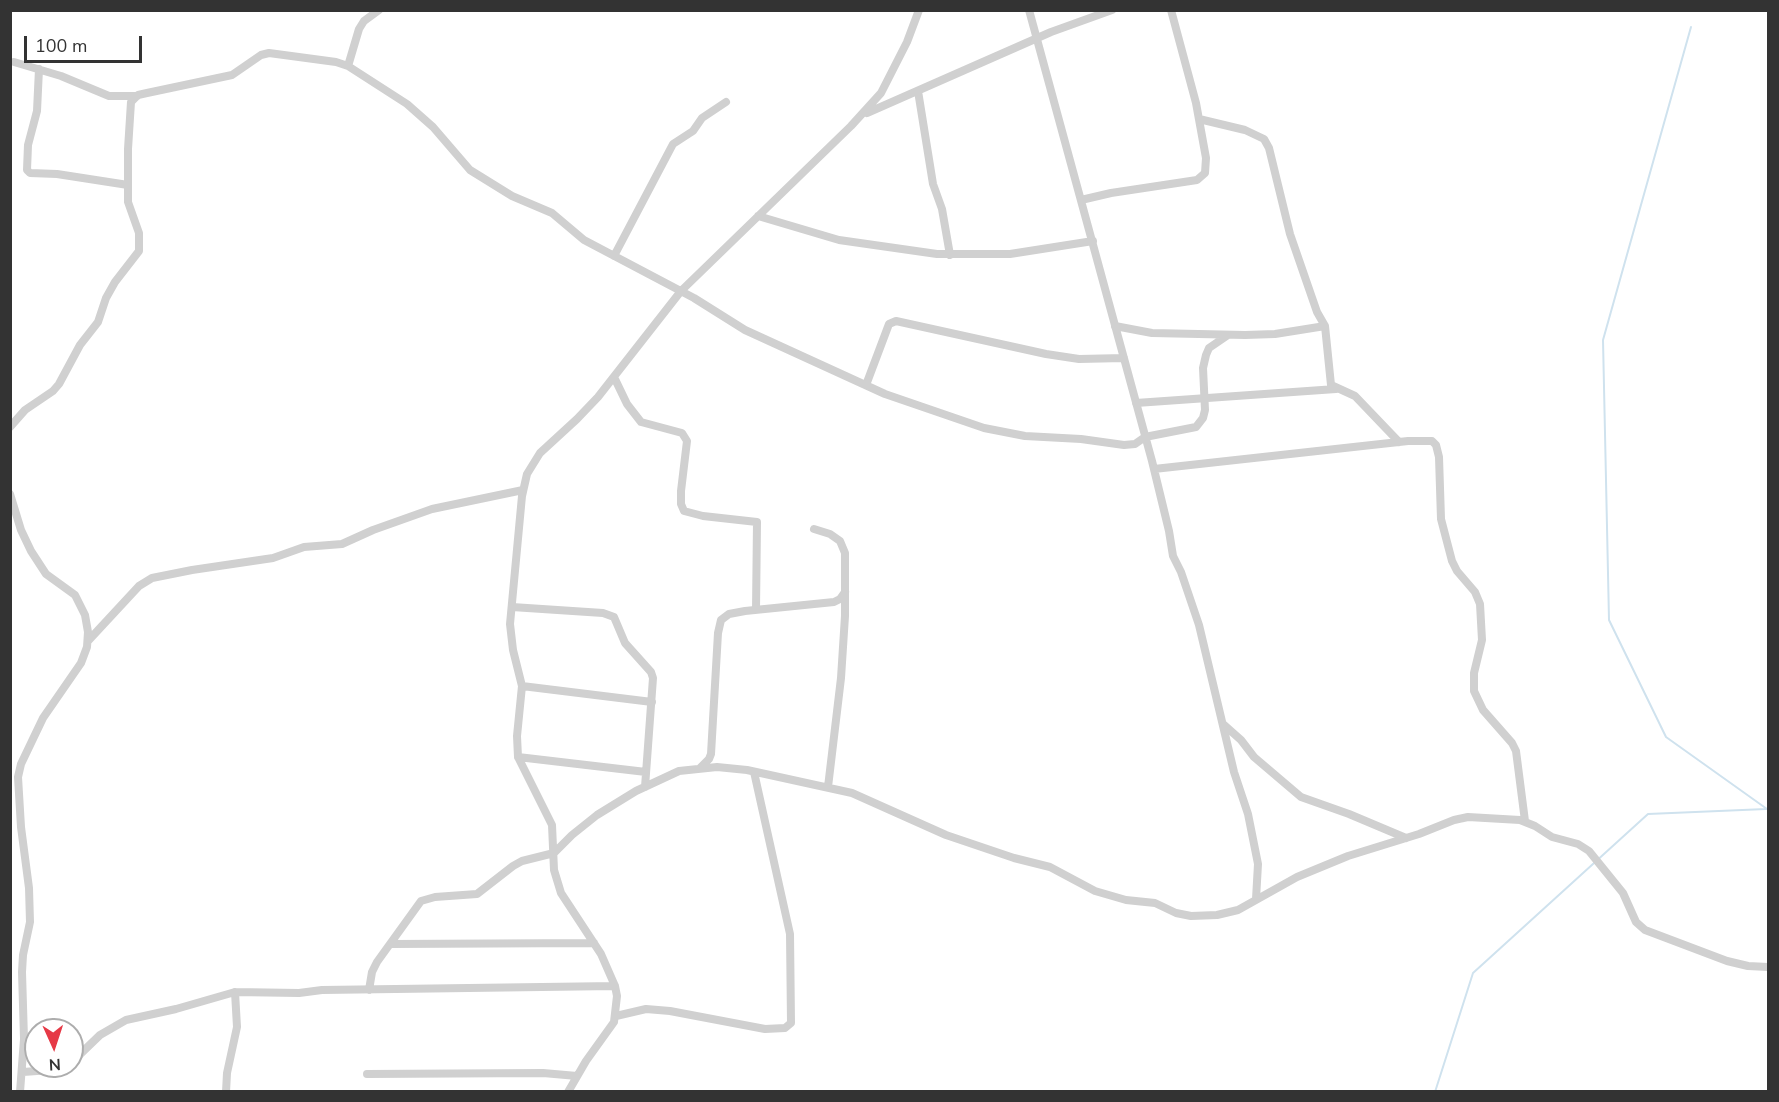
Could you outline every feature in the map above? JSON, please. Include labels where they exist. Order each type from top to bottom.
[{"type":"street","points":[[348,66],[359,29],[364,21],[379,10]]},
{"type":"street","points":[[568,1092],[610,1028],[616,1016],[617,996],[615,986],[594,943],[561,893],[554,870],[552,825],[518,757],[517,736],[522,686],[513,650],[510,624],[523,490],[527,474],[540,453],[577,419],[614,378],[681,291],[860,117],[881,93],[891,76],[919,10]]},
{"type":"street","points":[[1029,10],[1154,469],[1173,555],[1199,625],[1234,772],[1248,814],[1258,864],[1256,900]]},
{"type":"street","points":[[860,117],[967,67],[1051,32],[1112,10]]},
{"type":"street","points":[[1081,200],[1201,178],[1205,173],[1206,158],[1199,119],[1182,44],[1171,10]]},
{"type":"street","points":[[14,62],[39,69],[109,96],[138,95],[232,75],[261,55],[269,53],[336,62],[348,66],[412,108],[447,141],[470,170],[512,196],[552,213],[576,234],[614,256],[681,291],[745,330],[866,385],[960,421],[992,430],[1024,436],[1081,439],[1124,445],[1135,444],[1145,437],[1196,428],[1203,418],[1205,398],[1203,368],[1206,355],[1209,348],[1228,335]]},
{"type":"street","points":[[39,69],[37,111],[27,152],[28,172],[128,185]]},
{"type":"street","points":[[918,91],[933,184],[942,209],[950,255]]},
{"type":"street","points":[[10,427],[25,410],[53,392],[59,384],[80,345],[98,322],[106,298],[115,282],[140,251],[139,233],[128,202],[129,106],[138,95]]},
{"type":"street","points":[[614,256],[673,144],[693,131],[702,118],[726,102]]},
{"type":"street","points":[[1199,119],[1257,134],[1269,148],[1290,234],[1317,312],[1325,326],[1330,380],[1331,385],[1336,389]]},
{"type":"street","points":[[758,216],[840,240],[950,255],[1010,254],[1093,242]]},
{"type":"street","points":[[866,385],[889,324],[896,321],[1046,354],[1079,359],[1124,358]]},
{"type":"street","points":[[1115,326],[1152,333],[1263,335],[1325,326]]},
{"type":"street","points":[[614,378],[627,404],[641,422],[682,433],[687,441],[681,491],[681,504],[684,511],[703,516],[758,523],[756,610]]},
{"type":"street","points":[[1136,403],[1336,389],[1348,391],[1362,401],[1399,442]]},
{"type":"street","points":[[1154,469],[1399,442],[1432,441],[1436,445],[1439,457],[1441,519],[1452,561],[1456,571],[1475,592],[1480,604],[1482,640],[1474,674],[1474,691],[1483,710],[1512,742],[1516,751],[1525,821]]},
{"type":"street","points":[[88,641],[139,586],[152,578],[273,558],[304,547],[342,544],[432,508],[523,490]]},
{"type":"street","points":[[10,494],[21,530],[39,564],[52,580],[68,589],[80,601],[88,624],[88,641],[81,663],[43,718],[21,764],[18,794],[29,883],[30,922],[23,955],[23,1072],[20,1092]]},
{"type":"street","points":[[814,529],[831,534],[843,545],[845,560],[841,678],[828,787]]},
{"type":"street","points":[[700,768],[711,754],[721,620],[729,614],[834,602],[840,600],[845,592]]},
{"type":"street","points":[[512,607],[603,613],[614,617],[625,643],[651,672],[652,702],[645,787]]},
{"type":"street","points":[[522,686],[652,702]]},
{"type":"street","points":[[1223,724],[1241,740],[1254,757],[1301,797],[1349,813],[1406,838]]},
{"type":"street","points":[[518,757],[646,772]]},
{"type":"street","points":[[10,768],[21,764]]},
{"type":"street","points":[[369,990],[372,972],[377,962],[421,901],[435,897],[477,894],[522,861],[554,853],[597,815],[645,787],[680,771],[725,767],[852,793],[955,838],[1014,858],[1050,867],[1086,887],[1126,900],[1155,903],[1176,913],[1191,916],[1231,912],[1280,885],[1337,860],[1430,830],[1446,822],[1463,818],[1525,821],[1551,837],[1578,844],[1589,850],[1623,893],[1636,922],[1645,930],[1727,961],[1748,966],[1768,967]]},
{"type":"street","points":[[616,1016],[646,1009],[670,1011],[765,1029],[785,1028],[791,1023],[790,934],[754,772]]},
{"type":"street","points":[[391,944],[594,943]]},
{"type":"street","points":[[84,1050],[100,1035],[126,1020],[235,992],[299,993],[615,986]]},
{"type":"street","points":[[226,1092],[227,1073],[237,1027],[235,992]]},
{"type":"street","points":[[367,1074],[543,1073],[577,1076]]},
{"type":"waterway","points":[[1691,27],[1603,340],[1609,620],[1666,737],[1767,809]]},
{"type":"waterway","points":[[1435,1092],[1473,973],[1648,814],[1766,809]]}]
